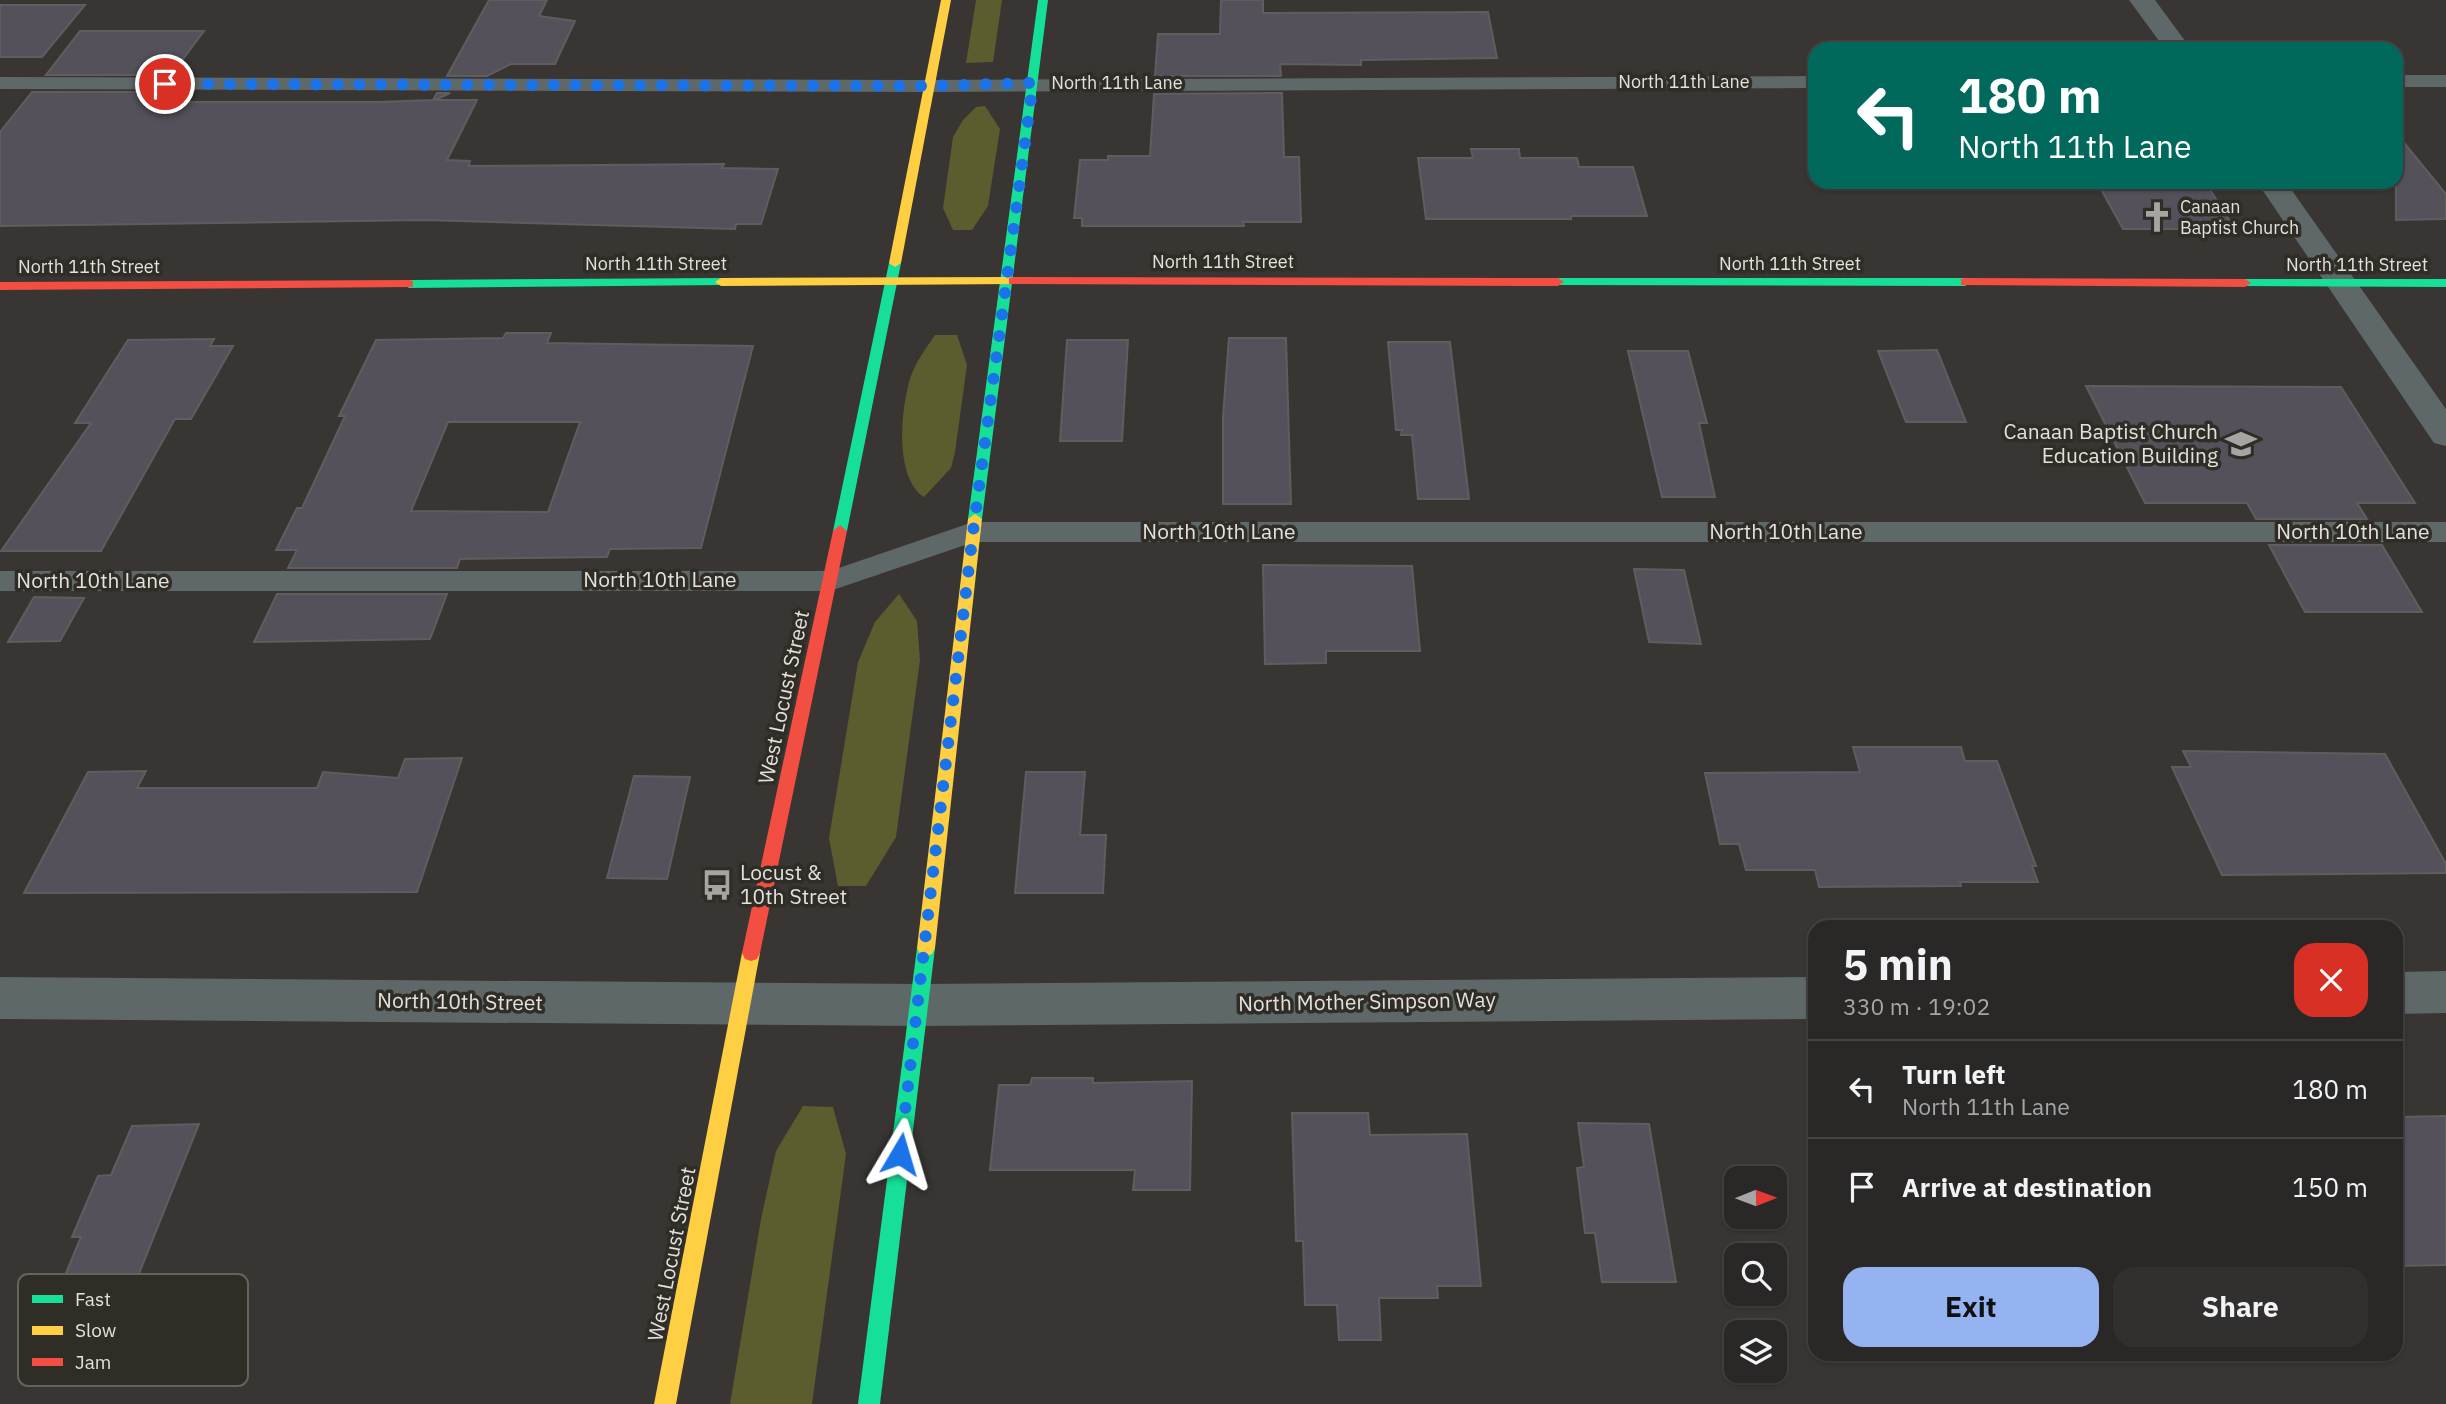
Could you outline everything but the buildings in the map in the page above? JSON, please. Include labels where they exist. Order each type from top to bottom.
[{"type":"main road","name":"West Locust Street","points":[[665,1404],[740,1005],[892,282],[946,0]]},
{"type":"main road","points":[[869,1404],[919,1005],[973,532],[1043,0]]},
{"type":"main road","name":"North 11th Street","points":[[0,286],[1007,281],[2342,285],[2446,283]]},
{"type":"street","points":[[2142,0],[2173,42]]},
{"type":"street","points":[[2276,189],[2446,433]]},
{"type":"street","points":[[2403,993],[2446,992]]},
{"type":"street","name":"North 10th Street","points":[[0,998],[919,1005]]},
{"type":"street","name":"North Mother Simpson Way","points":[[919,1005],[1808,998]]},
{"type":"lane","points":[[2403,81],[2446,81]]},
{"type":"lane","name":"North 11th Lane","points":[[0,83],[928,86],[1033,83],[1808,82]]},
{"type":"lane","name":"North 10th Lane","points":[[0,581],[830,580],[973,532],[2446,532]]},
{"type":"green space","points":[[976,0],[1002,0],[993,62],[966,63]]},
{"type":"green space","points":[[985,106],[1000,129],[988,206],[972,230],[953,230],[943,208],[953,137],[963,120],[976,107]]},
{"type":"green space","points":[[935,335],[957,335],[967,365],[951,468],[924,497],[914,487],[908,473],[902,439],[903,420],[912,373]]},
{"type":"green space","points":[[899,594],[917,621],[920,660],[896,837],[866,886],[838,886],[829,838],[858,662],[875,622]]},
{"type":"green space","points":[[803,1106],[833,1107],[846,1154],[812,1404],[730,1404],[761,1219],[776,1151]]},
{"type":"traffic: fast","points":[[975,519],[1043,0]]},
{"type":"traffic: fast","points":[[840,531],[895,263]]},
{"type":"traffic: fast","points":[[409,284],[721,282]]},
{"type":"traffic: fast","points":[[1558,282],[1965,282]]},
{"type":"traffic: fast","points":[[2245,283],[2446,283]]},
{"type":"traffic: fast","points":[[869,1404],[926,948]]},
{"type":"traffic: slow","points":[[895,263],[946,0]]},
{"type":"traffic: slow","points":[[721,282],[1013,281]]},
{"type":"traffic: slow","points":[[926,948],[975,519]]},
{"type":"traffic: slow","points":[[665,1404],[751,953]]},
{"type":"traffic: jam","points":[[1013,281],[1558,282]]},
{"type":"traffic: jam","points":[[1965,282],[2245,283]]},
{"type":"traffic: jam","points":[[0,286],[409,284]]},
{"type":"traffic: jam","points":[[751,953],[840,531]]},
{"type":"place","name":"Canaan Baptist Church","points":[[2157,217]]},
{"type":"place","name":"Canaan Baptist Church Education Building","points":[[2241,444]]},
{"type":"place","name":"Locust & 10th Street","points":[[717,885]]},
{"type":"route","points":[[165,84],[928,86],[1033,83],[973,532],[900,1154]]}]
